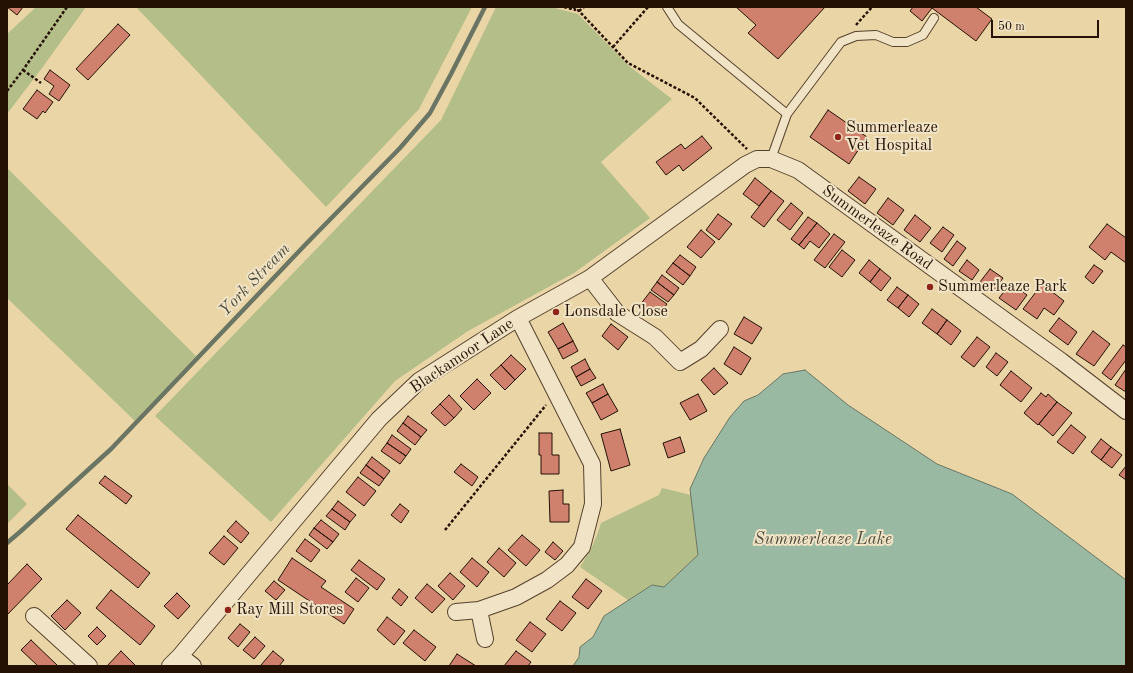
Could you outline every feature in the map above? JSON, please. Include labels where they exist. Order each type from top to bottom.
[{"type":"street","name":"Blackamoor Lane","points":[[175,661],[379,419],[419,381],[518,318],[590,278],[745,165],[764,159]]},
{"type":"street","name":"Summerleaze Road","points":[[764,159],[798,170],[1061,361],[1126,411]]},
{"type":"street","points":[[590,278],[616,313],[655,338],[680,362],[702,350],[720,329]]},
{"type":"street","points":[[456,612],[479,610],[516,597],[547,580],[567,565],[582,547],[593,504],[592,464],[518,318]]},
{"type":"street","points":[[479,610],[485,639]]},
{"type":"street","points":[[34,616],[89,666]]},
{"type":"street","points":[[175,661],[193,666]]},
{"type":"lane","points":[[667,7],[678,24],[787,114]]},
{"type":"lane","points":[[764,159],[787,114],[841,42],[856,36],[876,35],[893,42],[907,42],[923,35],[934,18]]},
{"type":"path","points":[[7,91],[67,7]]},
{"type":"path","points":[[564,7],[579,11]]},
{"type":"path","points":[[573,7],[579,11],[628,63],[695,98],[764,159]]},
{"type":"path","points":[[579,11],[584,7]]},
{"type":"path","points":[[613,48],[648,7]]},
{"type":"path","points":[[23,70],[41,83]]},
{"type":"path","points":[[445,530],[544,407],[558,397]]},
{"type":"green space","points":[[36,7],[86,7],[7,114],[7,34]]},
{"type":"green space","points":[[136,7],[472,7],[419,109],[326,207]]},
{"type":"green space","points":[[496,7],[551,7],[578,14],[629,66],[672,99],[601,162],[650,218],[574,273],[468,331],[395,381],[271,522],[155,416],[441,120]]},
{"type":"green space","points":[[7,168],[196,356],[135,421],[7,298]]},
{"type":"green space","points":[[7,484],[27,504],[7,524]]},
{"type":"green space","points":[[662,488],[691,495],[698,555],[664,587],[652,585],[628,600],[580,567],[591,549],[601,523],[659,495]]},
{"type":"water","name":"Summerleaze Lake","points":[[805,370],[848,405],[937,464],[1012,494],[1126,580],[1126,666],[573,666],[579,657],[580,647],[593,637],[604,616],[652,585],[664,587],[698,555],[690,489],[704,458],[730,417],[744,401],[758,395],[783,374]]},
{"type":"building","points":[[7,7],[23,7],[17,15]]},
{"type":"building","points":[[736,7],[825,7],[778,59],[748,33],[756,25]]},
{"type":"building","points":[[913,7],[976,7],[992,19],[976,41],[932,8],[922,21],[910,11]]},
{"type":"building","points":[[118,24],[130,35],[88,80],[76,69]]},
{"type":"building","points":[[50,70],[70,85],[59,101],[49,94],[54,86],[44,79]]},
{"type":"building","points":[[37,90],[53,102],[45,113],[43,111],[37,119],[23,109]]},
{"type":"building","name":"Summerleaze Vet Hospital","points":[[828,110],[867,137],[849,164],[810,137]]},
{"type":"building","points":[[702,136],[712,148],[683,171],[679,165],[666,175],[656,162],[681,144],[685,149]]},
{"type":"building","points":[[859,177],[876,189],[865,204],[848,191]]},
{"type":"building","points":[[755,178],[771,191],[759,206],[743,194]]},
{"type":"building","points":[[771,191],[784,201],[764,227],[751,217]]},
{"type":"building","points":[[888,198],[904,210],[893,225],[877,213]]},
{"type":"building","points":[[791,203],[803,213],[790,230],[777,220]]},
{"type":"building","points":[[718,214],[732,224],[719,240],[706,230]]},
{"type":"building","points":[[915,215],[931,228],[920,242],[904,230]]},
{"type":"building","points":[[808,217],[817,223],[799,245],[791,239]]},
{"type":"building","points":[[817,223],[830,234],[819,248],[810,241],[804,249],[799,245]]},
{"type":"building","points":[[1107,224],[1126,238],[1126,263],[1111,252],[1105,260],[1089,247]]},
{"type":"building","points":[[943,227],[954,235],[942,252],[930,243]]},
{"type":"building","points":[[701,230],[715,242],[701,258],[687,247]]},
{"type":"building","points":[[834,234],[845,242],[825,268],[814,260]]},
{"type":"building","points":[[957,241],[966,248],[953,266],[944,259]]},
{"type":"building","points":[[842,250],[855,260],[842,277],[829,267]]},
{"type":"building","points":[[680,255],[696,267],[690,276],[673,263]]},
{"type":"building","points":[[869,260],[880,269],[870,282],[859,273]]},
{"type":"building","points":[[967,260],[979,270],[972,280],[959,271]]},
{"type":"building","points":[[673,263],[690,276],[683,285],[666,272]]},
{"type":"building","points":[[1094,265],[1103,271],[1093,284],[1085,277]]},
{"type":"building","points":[[880,269],[891,278],[881,291],[870,282]]},
{"type":"building","points":[[990,269],[1003,278],[993,292],[980,282]]},
{"type":"building","points":[[662,275],[679,288],[674,295],[657,282]]},
{"type":"building","points":[[657,282],[674,295],[668,302],[651,290]]},
{"type":"building","points":[[1011,283],[1027,295],[1016,310],[999,298]]},
{"type":"building","points":[[1042,284],[1064,301],[1054,315],[1044,308],[1037,319],[1023,309]]},
{"type":"building","points":[[897,287],[908,295],[898,308],[887,300]]},
{"type":"building","points":[[650,292],[667,304],[657,317],[640,305]]},
{"type":"building","points":[[908,295],[919,304],[909,317],[898,308]]},
{"type":"building","points":[[932,309],[947,320],[937,334],[922,323]]},
{"type":"building","points":[[744,317],[762,328],[752,344],[734,334]]},
{"type":"building","points":[[1059,318],[1077,332],[1068,345],[1049,331]]},
{"type":"building","points":[[947,320],[961,331],[951,345],[937,334]]},
{"type":"building","points":[[563,323],[573,341],[558,349],[548,332]]},
{"type":"building","points":[[611,324],[628,337],[618,350],[602,336]]},
{"type":"building","points":[[1093,331],[1110,344],[1094,366],[1076,354]]},
{"type":"building","points":[[977,337],[990,347],[974,367],[961,357]]},
{"type":"building","points":[[573,341],[578,351],[563,359],[558,349]]},
{"type":"building","points":[[1123,345],[1126,347],[1126,360],[1111,380],[1102,373]]},
{"type":"building","points":[[734,347],[751,358],[741,375],[724,364]]},
{"type":"building","points":[[996,353],[1008,362],[997,376],[986,367]]},
{"type":"building","points":[[511,355],[526,369],[515,380],[501,365]]},
{"type":"building","points":[[585,359],[590,369],[576,377],[571,367]]},
{"type":"building","points":[[501,365],[515,380],[505,390],[490,375]]},
{"type":"building","points":[[714,368],[728,383],[714,395],[701,380]]},
{"type":"building","points":[[590,369],[596,378],[581,386],[576,377]]},
{"type":"building","points":[[1126,369],[1126,392],[1115,385]]},
{"type":"building","points":[[1011,371],[1032,388],[1021,402],[1000,385]]},
{"type":"building","points":[[477,379],[491,393],[474,410],[460,396]]},
{"type":"building","points":[[603,384],[608,394],[592,403],[586,393]]},
{"type":"building","points":[[1041,393],[1046,397],[1048,394],[1057,402],[1038,425],[1024,413]]},
{"type":"building","points":[[608,394],[618,411],[601,420],[592,403]]},
{"type":"building","points":[[698,394],[707,411],[690,420],[680,403]]},
{"type":"building","points":[[449,395],[462,409],[454,418],[440,404]]},
{"type":"building","points":[[1057,402],[1072,413],[1053,436],[1039,424]]},
{"type":"building","points":[[440,404],[454,418],[445,426],[431,413]]},
{"type":"building","points":[[408,416],[427,430],[421,437],[403,423]]},
{"type":"building","points":[[403,423],[421,437],[415,445],[397,431]]},
{"type":"building","points":[[1071,425],[1086,437],[1073,454],[1057,442]]},
{"type":"building","points":[[620,429],[630,465],[611,471],[601,434]]},
{"type":"building","points":[[539,433],[552,433],[552,455],[559,455],[559,474],[541,474]]},
{"type":"building","points":[[392,435],[411,449],[406,456],[387,443]]},
{"type":"building","points":[[680,437],[685,452],[668,458],[663,443]]},
{"type":"building","points":[[1101,439],[1111,447],[1101,460],[1091,452]]},
{"type":"building","points":[[387,443],[406,456],[400,464],[381,451]]},
{"type":"building","points":[[1111,447],[1122,455],[1112,468],[1101,460]]},
{"type":"building","points":[[372,457],[390,471],[384,479],[366,465]]},
{"type":"building","points":[[461,464],[478,477],[472,486],[454,472]]},
{"type":"building","points":[[366,465],[384,479],[379,486],[360,473]]},
{"type":"building","points":[[1126,466],[1126,480],[1119,475]]},
{"type":"building","points":[[105,476],[132,496],[126,504],[99,483]]},
{"type":"building","points":[[358,477],[376,491],[364,506],[346,492]]},
{"type":"building","points":[[563,490],[563,504],[569,504],[569,522],[550,522],[549,491]]},
{"type":"building","points":[[338,501],[356,515],[350,522],[332,509]]},
{"type":"building","points":[[400,504],[409,511],[401,523],[391,515]]},
{"type":"building","points":[[332,509],[350,522],[345,530],[326,516]]},
{"type":"building","points":[[78,515],[150,573],[138,588],[66,529]]},
{"type":"building","points":[[321,520],[339,534],[333,542],[314,528]]},
{"type":"building","points":[[236,521],[249,533],[241,543],[227,531]]},
{"type":"building","points":[[314,528],[333,542],[327,549],[309,535]]},
{"type":"building","points":[[522,535],[540,550],[526,566],[508,550]]},
{"type":"building","points":[[224,536],[238,548],[224,565],[209,553]]},
{"type":"building","points":[[305,539],[320,550],[311,562],[296,551]]},
{"type":"building","points":[[553,542],[563,551],[555,560],[545,552]]},
{"type":"building","points":[[499,548],[516,563],[504,577],[487,562]]},
{"type":"building","points":[[292,558],[326,581],[321,587],[354,609],[344,624],[278,580]]},
{"type":"building","points":[[472,558],[489,572],[477,587],[460,572]]},
{"type":"building","points":[[359,560],[385,579],[377,590],[351,570]]},
{"type":"building","points":[[27,564],[42,579],[7,615],[7,585]]},
{"type":"building","points":[[450,573],[465,586],[453,600],[438,586]]},
{"type":"building","points":[[356,578],[369,588],[358,602],[345,592]]},
{"type":"building","points":[[586,579],[602,591],[588,609],[572,597]]},
{"type":"building","points":[[274,581],[285,590],[276,600],[265,591]]},
{"type":"building","points":[[427,584],[445,599],[432,613],[415,598]]},
{"type":"building","points":[[399,589],[408,597],[401,606],[392,598]]},
{"type":"building","points":[[111,590],[155,626],[140,645],[96,608]]},
{"type":"building","points":[[177,593],[190,606],[178,619],[164,606]]},
{"type":"building","points":[[67,600],[81,613],[65,630],[51,616]]},
{"type":"building","points":[[560,601],[576,613],[562,631],[546,619]]},
{"type":"building","points":[[387,617],[405,631],[394,645],[377,630]]},
{"type":"building","points":[[530,622],[546,634],[532,652],[516,640]]},
{"type":"building","points":[[240,624],[250,632],[238,647],[228,638]]},
{"type":"building","points":[[97,627],[106,636],[97,645],[88,636]]},
{"type":"building","points":[[414,630],[436,647],[425,661],[403,643]]},
{"type":"building","points":[[255,637],[265,646],[254,659],[243,650]]},
{"type":"building","points":[[31,640],[57,665],[38,666],[21,650]]},
{"type":"building","points":[[121,651],[136,666],[107,666]]},
{"type":"building","points":[[273,651],[284,660],[279,666],[262,666],[261,665]]},
{"type":"building","points":[[516,651],[531,662],[528,666],[504,666]]},
{"type":"building","points":[[457,654],[476,666],[449,666]]},
{"type":"waterway","name":"York Stream","points":[[7,543],[111,449],[305,245],[400,148],[430,113],[485,7]]},
{"type":"place","name":"Summerleaze Vet Hospital","points":[[838,137]]},
{"type":"place","name":"Summerleaze Park","points":[[930,287]]},
{"type":"place","name":"Lonsdale Close","points":[[556,312]]},
{"type":"place","name":"Ray Mill Stores","points":[[228,610]]}]
